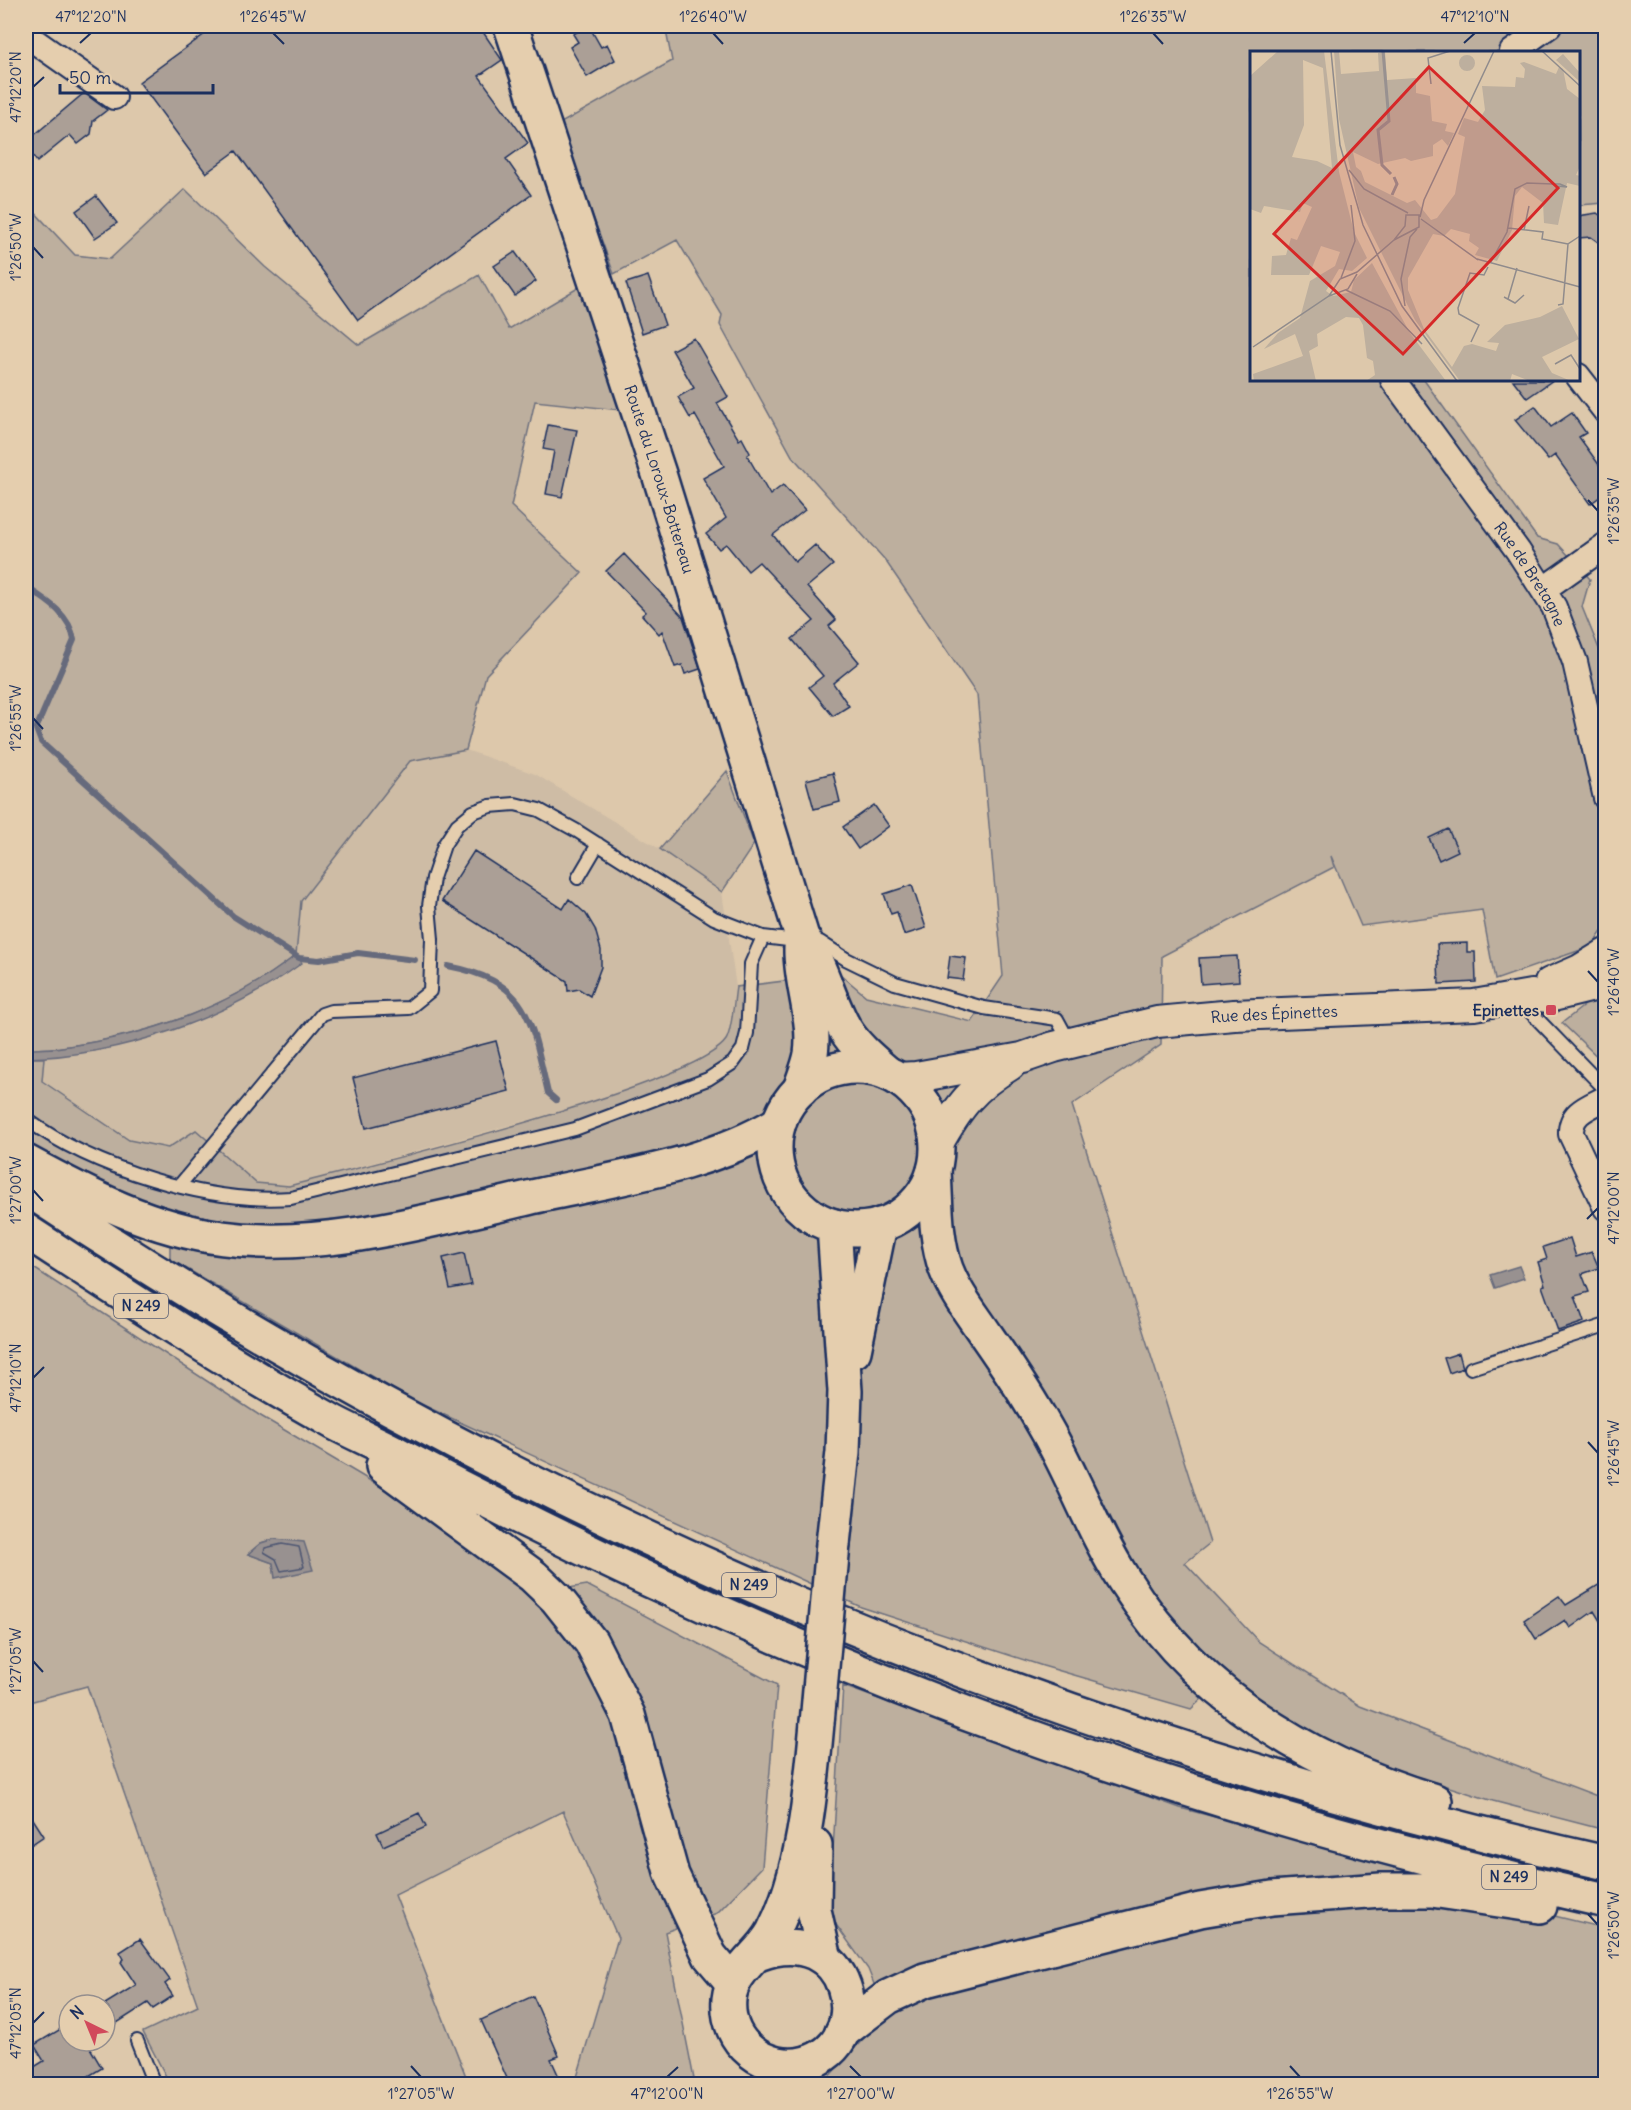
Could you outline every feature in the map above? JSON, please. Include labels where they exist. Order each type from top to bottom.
[{"type":"main road","name":"Route du Loroux-Bottereau","points":[[511,26],[679,538],[802,937],[816,957],[845,1029],[863,1051],[892,1075]]},
{"type":"main road","name":"Route du Loroux-Bottereau","points":[[800,1090],[811,1055],[810,1016],[801,968],[802,937]]},
{"type":"main road","points":[[936,1158],[926,1188],[912,1207],[901,1215],[880,1225],[854,1228],[834,1226],[805,1211],[783,1183],[775,1146],[778,1123],[800,1090],[811,1080],[838,1069],[864,1067],[892,1075],[923,1102],[932,1120],[936,1158],[938,1239],[946,1270],[962,1301],[1016,1379],[1046,1428],[1122,1579],[1146,1615],[1172,1645],[1225,1697],[1293,1743],[1324,1760],[1391,1786],[1509,1823],[1531,1846]]},
{"type":"main road","points":[[26,1162],[82,1192],[165,1226],[223,1238],[271,1241],[326,1238],[392,1227],[691,1161],[750,1138],[778,1123]]},
{"type":"main road","name":"N 249","points":[[26,1188],[227,1317],[370,1398],[547,1490],[727,1575],[929,1660],[1143,1737],[1319,1791],[1605,1863]]},
{"type":"main road","points":[[845,1391],[880,1225]]},
{"type":"main road","points":[[825,1959],[814,1910],[813,1769],[843,1452],[845,1391],[834,1226]]},
{"type":"main road","name":"N 249","points":[[26,1231],[153,1314],[336,1423],[597,1555],[808,1650],[1057,1746],[1228,1802],[1401,1851],[1605,1901]]},
{"type":"main road","points":[[336,1423],[357,1450],[420,1492],[533,1576],[556,1598],[591,1642],[628,1715],[672,1875],[710,1956],[734,1983]]},
{"type":"main road","points":[[813,1769],[790,1889],[773,1932],[758,1954],[744,1967],[734,1983],[729,1999],[729,2016],[734,2032],[759,2071],[773,2064],[791,2066],[804,2073],[842,2032],[888,1997],[933,1977],[1200,1910],[1272,1898],[1358,1891],[1432,1890],[1510,1900],[1605,1919]]},
{"type":"main road","points":[[758,1954],[775,1948],[792,1946],[810,1950],[825,1959],[839,1974],[847,1992],[848,2012],[842,2032]]},
{"type":"street","points":[[1513,51],[1550,26]]},
{"type":"street","points":[[26,35],[114,97]]},
{"type":"street","points":[[1580,379],[1605,412]]},
{"type":"street","name":"Rue de Bretagne","points":[[1394,381],[1544,589],[1569,640],[1605,798]]},
{"type":"street","points":[[1544,589],[1605,545]]},
{"type":"street","name":"Rue des Épinettes","points":[[1524,997],[1580,970],[1605,954]]},
{"type":"street","name":"Rue des Épinettes","points":[[892,1075],[916,1077],[1022,1058],[1065,1044],[1157,1022],[1234,1015],[1438,1008],[1524,997],[1549,997],[1605,983]]},
{"type":"street","name":"Rue des Épinettes","points":[[936,1158],[969,1094],[987,1078],[1022,1058]]},
{"type":"street","points":[[1605,1098],[1582,1110],[1573,1118],[1570,1126],[1570,1134],[1605,1208]]},
{"type":"lane","points":[[179,1186],[322,1014],[331,1011],[409,1008],[430,991],[432,939],[429,906],[433,878],[444,845],[457,825],[473,812],[490,806],[514,804],[539,810],[598,844],[714,918],[763,938],[788,940],[802,937],[820,942],[846,959],[895,983],[984,1008],[1057,1019],[1063,1030],[1065,1044]]},
{"type":"lane","points":[[578,878],[598,844]]},
{"type":"lane","points":[[26,1119],[81,1152],[121,1170],[179,1186],[267,1200],[291,1198],[574,1129],[708,1079],[733,1063],[743,1049],[747,1033],[751,964],[763,938]]},
{"type":"lane","points":[[1524,997],[1605,1090]]},
{"type":"lane","points":[[1471,1368],[1605,1325]]},
{"type":"lane","points":[[137,2041],[154,2085]]},
{"type":"shaded area","points":[[665,26],[1605,26],[1605,203],[1580,205],[1580,51],[1250,51],[1250,381],[1425,381],[1537,538],[1558,544],[1590,579],[1582,607],[1606,666],[1605,927],[1592,946],[1495,980],[1482,910],[1361,926],[1331,856],[1334,867],[1162,956],[1161,1045],[1072,1105],[1210,1543],[1185,1563],[1259,1642],[1360,1706],[1605,1799],[1605,1830],[1493,1801],[1328,1748],[1226,1677],[1191,1709],[1043,1666],[861,1607],[412,1400],[170,1259],[170,1211],[116,1193],[26,1147],[26,1058],[44,1058],[42,1081],[129,1140],[168,1148],[196,1130],[256,1183],[289,1186],[450,1144],[655,1080],[701,1059],[726,1040],[736,987],[840,974],[866,996],[972,1022],[1003,976],[977,695],[885,560],[792,456],[720,325],[722,315],[677,240],[614,274],[559,124],[672,61]]},
{"type":"shaded area","points":[[185,189],[265,267],[359,345],[479,275],[509,329],[583,285],[620,410],[535,401],[511,506],[582,573],[486,675],[466,750],[410,761],[301,901],[296,955],[243,990],[186,1017],[156,1027],[93,1042],[58,1048],[26,1050],[26,203],[75,255],[110,259]]},
{"type":"shaded area","points":[[466,750],[535,774],[660,849],[722,892],[736,987],[727,1039],[708,1057],[601,1100],[289,1186],[256,1183],[196,1130],[168,1148],[129,1140],[42,1081],[44,1058],[104,1048],[194,1024],[273,984],[302,963],[296,955],[301,901],[410,761]]},
{"type":"shaded area","points":[[727,771],[754,844],[722,892],[660,849]]},
{"type":"shaded area","points":[[1605,999],[1605,1064],[1562,1023],[1590,1001]]},
{"type":"shaded area","points":[[26,1263],[259,1415],[408,1503],[531,1594],[587,1585],[777,1685],[762,1867],[717,1913],[665,1932],[695,2084],[575,2084],[618,1938],[563,1811],[395,1895],[469,2084],[170,2084],[143,2032],[198,2006],[87,1686],[26,1703]],"holes":[[[274,1539],[275,1578],[273,1563],[248,1554],[261,1543]]]},
{"type":"shaded area","points":[[843,1686],[1180,1808],[1449,1877],[1546,1914],[1605,1928],[1605,2084],[822,2084],[886,2014],[868,1969],[829,1915]]},
{"type":"water","points":[[296,955],[302,963],[272,983],[240,1001],[171,1031],[98,1050],[62,1056],[26,1058],[26,1050],[58,1048],[93,1042],[185,1017],[243,990]]},
{"type":"water","points":[[1519,1266],[1524,1278],[1495,1288],[1490,1275]]},
{"type":"water","points":[[274,1539],[304,1542],[313,1570],[275,1578],[273,1563],[248,1554],[261,1543]]},
{"type":"building","points":[[216,26],[479,26],[502,60],[479,76],[528,143],[506,159],[531,195],[358,320],[236,151],[206,173],[139,82]]},
{"type":"building","points":[[589,26],[601,47],[607,44],[615,60],[587,77],[570,47],[578,42],[573,34]]},
{"type":"building","points":[[84,93],[107,110],[93,121],[91,134],[78,144],[70,135],[37,162],[26,146],[26,142]]},
{"type":"building","points":[[96,196],[117,223],[95,238],[76,211]]},
{"type":"building","points":[[1597,213],[1605,219],[1605,247],[1591,237],[1580,238],[1580,216]]},
{"type":"building","points":[[515,252],[536,281],[515,296],[494,266]]},
{"type":"building","points":[[648,276],[665,325],[642,333],[626,283]]},
{"type":"building","points":[[694,338],[728,397],[717,403],[739,440],[742,438],[750,453],[747,455],[770,495],[783,485],[805,510],[773,535],[795,562],[815,545],[833,565],[807,587],[836,620],[829,626],[859,662],[833,683],[849,706],[833,716],[809,687],[823,676],[792,639],[814,621],[759,562],[748,571],[726,544],[719,549],[706,534],[726,518],[703,478],[724,466],[695,415],[690,418],[678,397],[694,388],[672,350]]},
{"type":"building","points":[[1514,381],[1552,381],[1527,398]]},
{"type":"building","points":[[1535,406],[1551,427],[1572,413],[1586,433],[1579,437],[1605,473],[1605,493],[1590,504],[1555,455],[1548,460],[1515,420]]},
{"type":"building","points":[[548,425],[577,430],[562,497],[546,494],[554,451],[543,449]]},
{"type":"building","points":[[624,554],[683,617],[700,669],[685,674],[682,665],[675,667],[662,631],[659,634],[642,615],[646,612],[606,571]]},
{"type":"building","points":[[833,773],[840,802],[814,809],[806,780]]},
{"type":"building","points":[[874,805],[889,826],[858,849],[843,827]]},
{"type":"building","points":[[1448,829],[1458,851],[1439,860],[1429,838]]},
{"type":"building","points":[[474,851],[563,909],[569,899],[586,914],[595,929],[601,950],[601,967],[590,996],[579,989],[568,991],[567,981],[442,901]]},
{"type":"building","points":[[912,885],[926,928],[904,935],[897,912],[891,914],[884,894]]},
{"type":"building","points":[[1467,943],[1467,952],[1475,952],[1476,982],[1439,984],[1437,944]]},
{"type":"building","points":[[950,956],[966,958],[963,980],[947,978]]},
{"type":"building","points":[[1237,956],[1239,981],[1201,984],[1199,958]]},
{"type":"building","points":[[496,1041],[509,1091],[366,1128],[353,1078]]},
{"type":"building","points":[[1570,1238],[1576,1257],[1592,1252],[1599,1268],[1582,1274],[1589,1292],[1575,1296],[1584,1322],[1558,1331],[1542,1286],[1545,1285],[1538,1262],[1547,1259],[1543,1247]]},
{"type":"building","points":[[464,1253],[471,1285],[450,1289],[443,1258]]},
{"type":"building","points":[[1459,1353],[1463,1368],[1449,1373],[1444,1358]]},
{"type":"building","points":[[1605,1581],[1605,1629],[1594,1611],[1570,1628],[1565,1620],[1536,1639],[1524,1620],[1559,1596],[1566,1605]]},
{"type":"building","points":[[26,1808],[44,1836],[26,1848]]},
{"type":"building","points":[[419,1813],[426,1827],[383,1846],[377,1833]]},
{"type":"building","points":[[140,1939],[170,1980],[165,1984],[173,1996],[153,2009],[148,2003],[117,2023],[117,1997],[136,1985],[121,1962],[124,1959],[120,1952]]},
{"type":"building","points":[[533,1996],[559,2056],[551,2059],[560,2079],[547,2085],[510,2085],[481,2020]]},
{"type":"building","points":[[57,2031],[57,2053],[93,2053],[102,2068],[74,2085],[26,2085],[26,2072],[44,2061],[34,2045]]},
{"type":"waterway","points":[[26,587],[62,615],[72,631],[74,640],[36,729],[41,742],[233,916],[299,958],[319,960],[358,953],[415,960]]},
{"type":"waterway","points":[[448,966],[475,973],[496,982],[512,994],[523,1008],[531,1025],[548,1093],[556,1100]]},
{"type":"place","name":"Epinettes","points":[[1551,1010]]}]
